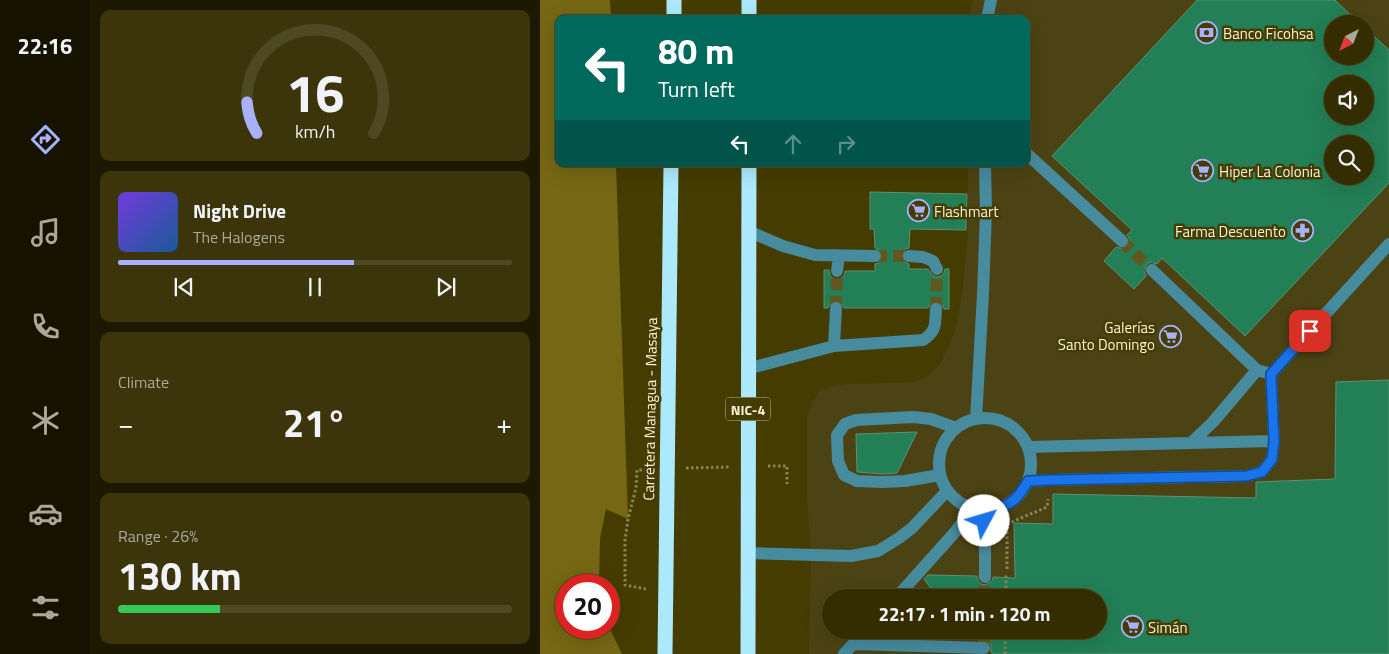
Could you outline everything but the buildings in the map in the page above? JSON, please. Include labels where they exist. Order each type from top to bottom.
[{"type":"highway","points":[[674,0],[674,15]]},
{"type":"highway","points":[[749,0],[749,15]]},
{"type":"highway","name":"Carretera Managua - Masaya","points":[[665,654],[672,167]]},
{"type":"highway","name":"NIC-4","points":[[748,167],[748,654]]},
{"type":"lane","points":[[988,15],[991,0]]},
{"type":"lane","points":[[1030,157],[1122,241]]},
{"type":"lane","points":[[976,419],[984,285],[986,167]]},
{"type":"lane","points":[[748,231],[783,246],[815,255],[876,256]]},
{"type":"lane","points":[[1028,481],[1246,476],[1262,472],[1272,459],[1274,441],[1271,374],[1389,244]]},
{"type":"lane","points":[[838,271],[839,256]]},
{"type":"lane","points":[[909,256],[924,257],[932,260],[937,269]]},
{"type":"lane","points":[[1152,270],[1257,370],[1271,374]]},
{"type":"lane","points":[[834,346],[836,308]]},
{"type":"lane","points":[[748,369],[834,346],[923,340],[932,334],[936,308]]},
{"type":"lane","points":[[1192,442],[1213,422],[1257,370]]},
{"type":"lane","points":[[940,475],[882,482],[857,481],[844,475],[838,461],[837,436],[844,424],[856,420],[931,419],[956,428]]},
{"type":"lane","points":[[976,419],[992,419],[1007,424],[1019,434],[1028,447],[1031,458],[1031,470],[1028,481],[1021,493],[1011,503],[999,509],[978,510],[958,502],[947,491],[940,475],[941,449],[947,438],[956,428],[976,419]]},
{"type":"lane","points":[[1028,447],[1274,441]]},
{"type":"lane","points":[[748,553],[851,556],[878,551],[905,533],[947,491]]},
{"type":"lane","points":[[978,510],[985,577]]},
{"type":"lane","points":[[904,589],[956,531],[978,510]]},
{"type":"lane","points":[[844,654],[858,639]]},
{"type":"lane","points":[[854,644],[984,649]]},
{"type":"path","points":[[766,466],[787,466],[787,484]]},
{"type":"path","points":[[678,469],[736,467]]},
{"type":"path","points":[[648,470],[637,470],[636,488],[625,540],[625,585],[665,591]]},
{"type":"path","points":[[1006,589],[1007,524],[1047,507],[1049,498]]},
{"type":"path","points":[[1005,639],[1005,654]]},
{"type":"shaded area","points":[[540,0],[610,0],[611,15],[555,15],[555,167],[616,167],[628,519],[606,509],[600,538],[599,574],[555,574],[555,639],[615,639],[622,654],[540,654]]},
{"type":"shaded area","name":"Galerías Santo Domingo","points":[[973,0],[1389,0],[1389,654],[809,654],[811,555],[807,500],[807,417],[813,401],[819,391],[832,386],[914,382],[928,376],[940,364],[949,346],[957,325],[968,232],[968,167],[1030,167],[1030,15],[969,15]]},
{"type":"tunnel","points":[[1122,241],[1152,270]]},
{"type":"tunnel","points":[[875,256],[909,256]]},
{"type":"tunnel","points":[[936,309],[937,269]]},
{"type":"tunnel","points":[[836,308],[837,271]]},
{"type":"tunnel","points":[[984,589],[985,577]]},
{"type":"tunnel","points":[[984,639],[984,645]]},
{"type":"place","name":"Banco Ficohsa","points":[[1207,33]]},
{"type":"place","name":"Hiper La Colonia","points":[[1203,171]]},
{"type":"place","name":"Flashmart","points":[[918,211]]},
{"type":"place","name":"Farma Descuento","points":[[1302,231]]},
{"type":"place","name":"Galerías Santo Domingo","points":[[1171,336]]},
{"type":"place","name":"Simán","points":[[1132,627]]},
{"type":"route","points":[[984,521],[985,511],[999,509],[1011,503],[1021,493],[1028,481],[1246,476],[1262,472],[1272,459],[1274,441],[1271,374],[1310,331]]}]
